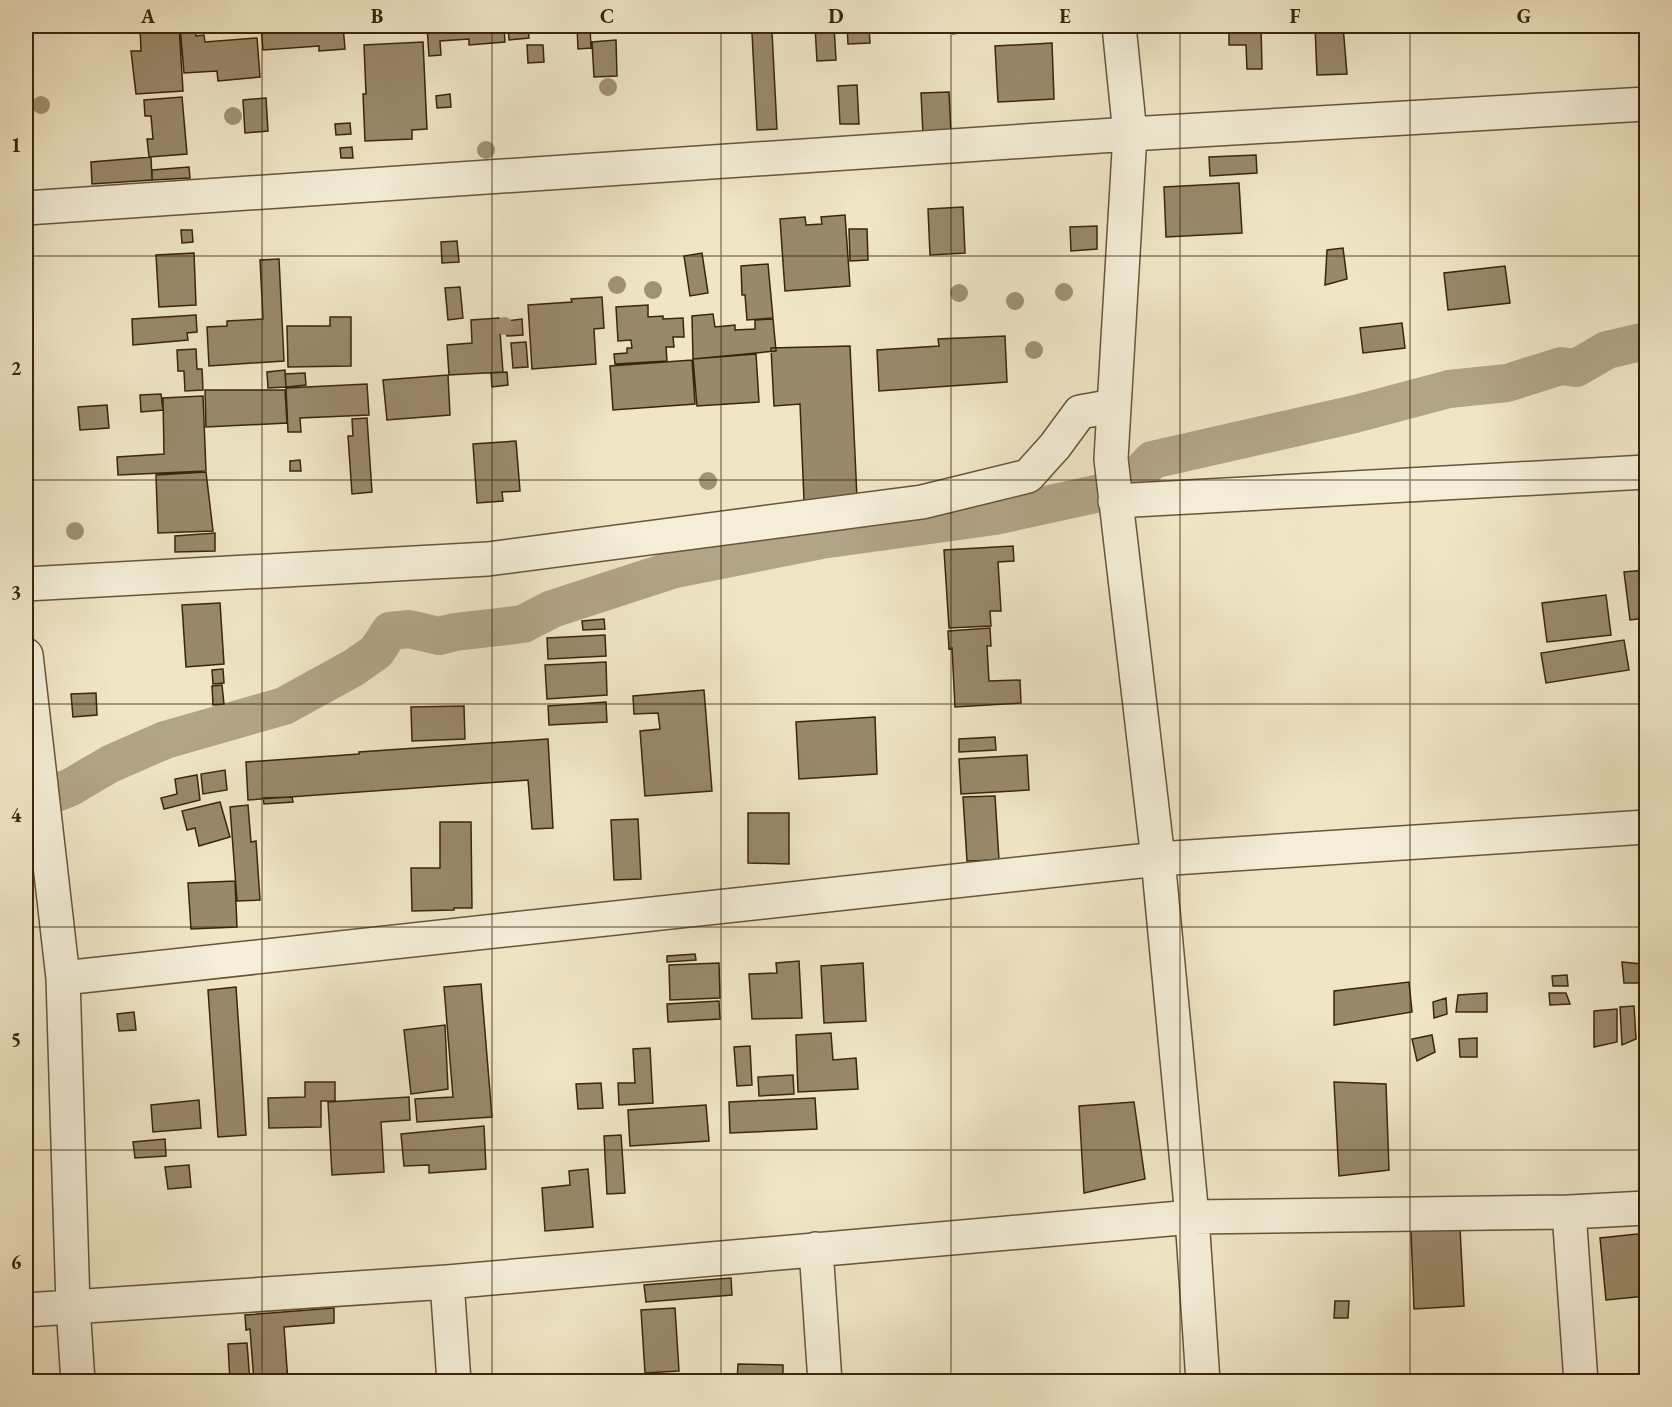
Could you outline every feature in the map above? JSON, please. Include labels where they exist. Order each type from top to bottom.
[{"type":"street","points":[[1119,26],[1130,134],[1111,459],[1158,859],[1192,1217],[1203,1382]]},
{"type":"street","points":[[26,208],[1130,134],[1647,104]]},
{"type":"street","points":[[26,584],[488,559],[922,502],[1028,476],[1055,446],[1080,412],[1114,406]]},
{"type":"street","points":[[1115,501],[1647,472]]},
{"type":"street","points":[[26,656],[63,978],[73,1306],[78,1382]]},
{"type":"street","points":[[63,978],[1158,859],[1647,827]]},
{"type":"street","points":[[26,1310],[447,1282],[1192,1217],[1569,1212],[1647,1208]]},
{"type":"street","points":[[1569,1212],[1581,1382]]},
{"type":"street","points":[[816,1249],[825,1382]]},
{"type":"street","points":[[447,1282],[454,1382]]},
{"type":"building","points":[[140,26],[179,26],[183,91],[136,94],[131,51],[141,51]]},
{"type":"building","points":[[180,26],[195,26],[196,36],[204,35],[205,42],[257,38],[260,77],[218,81],[217,71],[184,73]]},
{"type":"building","points":[[261,26],[343,26],[345,49],[319,51],[319,46],[263,50]]},
{"type":"building","points":[[427,26],[504,26],[505,42],[469,45],[469,39],[440,41],[441,55],[429,56]]},
{"type":"building","points":[[508,26],[528,26],[529,38],[509,40]]},
{"type":"building","points":[[577,26],[590,26],[591,48],[578,49]]},
{"type":"building","points":[[776,26],[834,26],[836,60],[817,61],[815,27],[777,29]]},
{"type":"building","points":[[847,26],[913,26],[869,28],[870,43],[848,44]]},
{"type":"building","points":[[952,26],[984,26],[985,29],[953,34]]},
{"type":"building","points":[[1229,26],[1261,26],[1262,69],[1247,69],[1246,45],[1229,45]]},
{"type":"building","points":[[1315,26],[1343,26],[1347,74],[1317,75]]},
{"type":"building","points":[[772,32],[777,129],[757,130],[752,33]]},
{"type":"building","points":[[616,40],[617,76],[594,77],[592,42]]},
{"type":"building","points":[[423,42],[427,129],[412,130],[412,139],[365,141],[364,45]]},
{"type":"building","points":[[1052,43],[1054,99],[998,102],[995,46]]},
{"type":"building","points":[[527,45],[543,45],[544,62],[528,63]]},
{"type":"building","points":[[857,85],[859,124],[840,124],[838,86]]},
{"type":"building","points":[[949,92],[951,133],[923,135],[921,93]]},
{"type":"building","points":[[450,94],[451,107],[437,108],[436,96]]},
{"type":"building","points":[[182,97],[187,154],[149,157],[147,139],[153,139],[151,116],[145,116],[144,100]]},
{"type":"building","points":[[266,98],[268,131],[245,133],[243,100]]},
{"type":"building","points":[[350,123],[351,134],[336,135],[335,124]]},
{"type":"building","points":[[352,147],[353,158],[341,158],[340,148]]},
{"type":"building","points":[[1256,155],[1257,173],[1210,176],[1209,157]]},
{"type":"building","points":[[151,157],[152,180],[92,184],[91,162]]},
{"type":"building","points":[[189,167],[190,178],[152,180],[152,170]]},
{"type":"building","points":[[1239,183],[1242,233],[1166,237],[1164,187]]},
{"type":"building","points":[[963,207],[965,253],[930,255],[928,209]]},
{"type":"building","points":[[845,215],[850,286],[785,291],[780,219],[805,217],[806,225],[822,224],[821,217]]},
{"type":"building","points":[[1097,226],[1097,249],[1071,251],[1070,227]]},
{"type":"building","points":[[849,229],[867,229],[868,260],[850,261]]},
{"type":"building","points":[[181,230],[192,230],[193,242],[182,243]]},
{"type":"building","points":[[457,241],[459,262],[442,263],[441,242]]},
{"type":"building","points":[[1343,248],[1347,279],[1325,285],[1327,250]]},
{"type":"building","points":[[194,253],[196,305],[159,307],[156,255]]},
{"type":"building","points":[[702,253],[708,293],[690,296],[684,256]]},
{"type":"building","points":[[279,259],[284,361],[209,366],[207,327],[227,326],[227,321],[263,319],[260,260]]},
{"type":"building","points":[[768,264],[773,318],[747,320],[745,295],[742,295],[741,266]]},
{"type":"building","points":[[1505,266],[1510,303],[1448,310],[1444,273]]},
{"type":"building","points":[[460,287],[463,318],[448,320],[445,288]]},
{"type":"building","points":[[602,297],[604,328],[594,329],[596,364],[532,369],[528,305]]},
{"type":"building","points":[[648,305],[648,317],[683,318],[684,337],[673,337],[674,347],[666,347],[667,361],[615,364],[614,354],[627,353],[627,348],[632,348],[631,340],[618,341],[616,307]]},
{"type":"building","points":[[713,314],[715,327],[735,325],[735,330],[755,329],[755,320],[773,319],[776,351],[693,359],[692,316]]},
{"type":"building","points":[[196,315],[197,332],[187,333],[188,340],[133,345],[132,319]]},
{"type":"building","points":[[330,317],[351,317],[351,366],[288,367],[287,326],[330,326]]},
{"type":"building","points":[[499,318],[503,372],[449,375],[447,345],[472,343],[471,320]]},
{"type":"building","points":[[522,319],[523,335],[507,336],[505,321]]},
{"type":"building","points":[[1402,323],[1405,348],[1363,353],[1360,328]]},
{"type":"building","points":[[1005,336],[1007,382],[879,391],[877,350],[939,346],[938,339]]},
{"type":"building","points":[[526,342],[528,367],[513,368],[511,343]]},
{"type":"building","points":[[850,346],[857,498],[804,501],[800,404],[774,406],[771,348]]},
{"type":"building","points":[[196,349],[197,369],[202,369],[203,390],[185,391],[184,371],[178,371],[177,350]]},
{"type":"building","points":[[756,354],[759,402],[697,406],[693,359]]},
{"type":"building","points":[[692,360],[695,404],[613,410],[610,366]]},
{"type":"building","points":[[285,370],[286,387],[268,388],[267,372]]},
{"type":"building","points":[[507,372],[508,385],[492,387],[491,373]]},
{"type":"building","points":[[305,373],[306,385],[286,387],[285,374]]},
{"type":"building","points":[[448,375],[450,415],[387,420],[383,380]]},
{"type":"building","points":[[367,384],[369,415],[300,418],[301,432],[288,432],[286,388]]},
{"type":"building","points":[[205,390],[285,390],[287,423],[206,427]]},
{"type":"building","points":[[161,394],[163,410],[141,412],[140,395]]},
{"type":"building","points":[[203,396],[206,471],[118,475],[117,457],[164,454],[163,398]]},
{"type":"building","points":[[107,405],[109,428],[80,430],[78,407]]},
{"type":"building","points":[[367,418],[372,492],[352,494],[348,436],[353,436],[352,419]]},
{"type":"building","points":[[516,441],[520,491],[502,492],[503,501],[477,503],[473,444]]},
{"type":"building","points":[[300,460],[301,471],[290,471],[290,461]]},
{"type":"building","points":[[206,472],[213,531],[158,533],[156,475]]},
{"type":"building","points":[[215,533],[215,551],[175,552],[175,536]]},
{"type":"building","points":[[1013,546],[1014,561],[998,562],[1001,611],[990,611],[991,626],[949,628],[944,550]]},
{"type":"building","points":[[1646,570],[1646,618],[1630,620],[1624,572]]},
{"type":"building","points":[[1606,595],[1611,635],[1547,642],[1542,603]]},
{"type":"building","points":[[220,603],[224,664],[186,667],[182,605]]},
{"type":"building","points":[[604,619],[605,629],[583,630],[582,621]]},
{"type":"building","points":[[990,628],[991,646],[987,646],[989,681],[1020,680],[1021,703],[955,707],[952,648],[949,649],[948,631]]},
{"type":"building","points":[[605,635],[606,656],[548,659],[547,638]]},
{"type":"building","points":[[1624,640],[1629,670],[1546,683],[1541,653]]},
{"type":"building","points":[[606,662],[607,695],[547,699],[545,665]]},
{"type":"building","points":[[223,669],[224,683],[213,684],[212,670]]},
{"type":"building","points":[[222,685],[224,704],[213,705],[212,686]]},
{"type":"building","points":[[704,690],[712,791],[645,796],[640,731],[660,729],[658,713],[634,714],[633,696]]},
{"type":"building","points":[[96,693],[97,715],[73,717],[71,694]]},
{"type":"building","points":[[606,702],[607,722],[549,725],[548,706]]},
{"type":"building","points":[[464,706],[465,739],[412,741],[411,707]]},
{"type":"building","points":[[875,717],[877,774],[799,779],[796,722]]},
{"type":"building","points":[[995,737],[996,750],[959,752],[959,739]]},
{"type":"building","points":[[548,739],[553,828],[532,829],[528,780],[248,800],[246,762]]},
{"type":"building","points":[[1027,755],[1029,790],[961,794],[959,759]]},
{"type":"building","points":[[225,770],[227,790],[203,794],[201,774]]},
{"type":"building","points":[[197,775],[200,800],[164,809],[161,798],[177,794],[175,779]]},
{"type":"building","points":[[995,796],[999,860],[967,861],[963,797]]},
{"type":"building","points":[[292,797],[293,802],[264,804],[263,798]]},
{"type":"building","points":[[220,802],[230,837],[199,846],[195,828],[187,830],[182,811]]},
{"type":"building","points":[[248,805],[251,842],[256,841],[260,900],[237,901],[230,807]]},
{"type":"building","points":[[748,813],[789,813],[789,864],[748,863]]},
{"type":"building","points":[[638,819],[641,879],[614,880],[611,820]]},
{"type":"building","points":[[440,822],[471,822],[472,908],[412,911],[411,868],[440,868]]},
{"type":"building","points":[[235,881],[237,927],[191,929],[188,883]]},
{"type":"building","points":[[695,954],[696,960],[667,962],[667,956]]},
{"type":"building","points":[[799,961],[802,1018],[752,1019],[749,974],[777,973],[776,963]]},
{"type":"building","points":[[1622,962],[1642,964],[1641,983],[1624,983]]},
{"type":"building","points":[[719,963],[720,998],[670,1000],[669,965]]},
{"type":"building","points":[[863,963],[866,1021],[824,1023],[821,966]]},
{"type":"building","points":[[1567,975],[1568,986],[1553,986],[1552,976]]},
{"type":"building","points":[[1409,982],[1412,1012],[1334,1025],[1334,991]]},
{"type":"building","points":[[481,984],[492,1117],[417,1122],[415,1099],[453,1097],[444,987]]},
{"type":"building","points":[[236,987],[246,1135],[218,1137],[208,990]]},
{"type":"building","points":[[1487,993],[1487,1012],[1456,1012],[1458,995]]},
{"type":"building","points":[[1549,993],[1566,993],[1570,1004],[1550,1005]]},
{"type":"building","points":[[1446,998],[1447,1014],[1434,1018],[1433,1002]]},
{"type":"building","points":[[719,1001],[720,1019],[668,1022],[667,1004]]},
{"type":"building","points":[[1634,1006],[1636,1039],[1622,1045],[1620,1007]]},
{"type":"building","points":[[1617,1009],[1617,1042],[1594,1047],[1594,1011]]},
{"type":"building","points":[[134,1012],[136,1030],[119,1031],[117,1014]]},
{"type":"building","points":[[445,1025],[448,1089],[411,1094],[404,1030]]},
{"type":"building","points":[[831,1033],[833,1060],[856,1058],[858,1089],[798,1092],[796,1035]]},
{"type":"building","points":[[1432,1035],[1435,1052],[1417,1061],[1412,1039]]},
{"type":"building","points":[[1477,1038],[1477,1057],[1460,1057],[1459,1039]]},
{"type":"building","points":[[750,1046],[752,1085],[737,1086],[734,1047]]},
{"type":"building","points":[[650,1048],[653,1103],[619,1105],[618,1083],[635,1083],[633,1049]]},
{"type":"building","points":[[793,1075],[794,1094],[759,1096],[758,1077]]},
{"type":"building","points":[[305,1082],[335,1082],[335,1101],[321,1101],[321,1127],[269,1128],[268,1098],[305,1097]]},
{"type":"building","points":[[1334,1082],[1386,1084],[1389,1170],[1339,1176]]},
{"type":"building","points":[[601,1083],[603,1108],[578,1109],[576,1084]]},
{"type":"building","points":[[409,1097],[410,1120],[381,1122],[384,1172],[332,1175],[328,1102]]},
{"type":"building","points":[[815,1098],[817,1129],[730,1133],[729,1102]]},
{"type":"building","points":[[199,1100],[201,1128],[153,1132],[151,1105]]},
{"type":"building","points":[[1134,1102],[1145,1179],[1084,1193],[1079,1106]]},
{"type":"building","points":[[706,1105],[709,1141],[630,1146],[628,1110]]},
{"type":"building","points":[[484,1126],[486,1169],[429,1173],[429,1165],[404,1166],[401,1134]]},
{"type":"building","points":[[621,1135],[625,1193],[607,1194],[604,1136]]},
{"type":"building","points":[[165,1139],[166,1156],[135,1158],[133,1142]]},
{"type":"building","points":[[189,1165],[191,1187],[168,1189],[165,1167]]},
{"type":"building","points":[[588,1169],[593,1227],[545,1231],[542,1188],[570,1185],[569,1171]]},
{"type":"building","points":[[1460,1228],[1464,1306],[1414,1309],[1411,1231]]},
{"type":"building","points":[[1646,1233],[1646,1296],[1606,1300],[1600,1238]]},
{"type":"building","points":[[731,1278],[732,1295],[646,1302],[644,1285]]},
{"type":"building","points":[[1335,1301],[1349,1301],[1348,1318],[1334,1318]]},
{"type":"building","points":[[334,1308],[334,1323],[284,1327],[288,1382],[254,1382],[250,1329],[246,1330],[245,1315]]},
{"type":"building","points":[[675,1308],[679,1371],[645,1373],[641,1310]]},
{"type":"building","points":[[247,1343],[250,1382],[230,1382],[228,1344]]},
{"type":"building","points":[[738,1364],[783,1365],[783,1382],[737,1382]]},
{"type":"waterway","points":[[51,795],[71,787],[110,764],[165,740],[284,706],[353,668],[376,652],[390,631],[409,629],[439,636],[523,624],[552,609],[675,569],[821,540],[995,516],[1114,490],[1130,482],[1152,460],[1355,414],[1449,389],[1507,383],[1561,366],[1576,368],[1607,350],[1646,341]]},
{"type":"waterway","points":[[26,848],[30,845],[33,804]]}]
